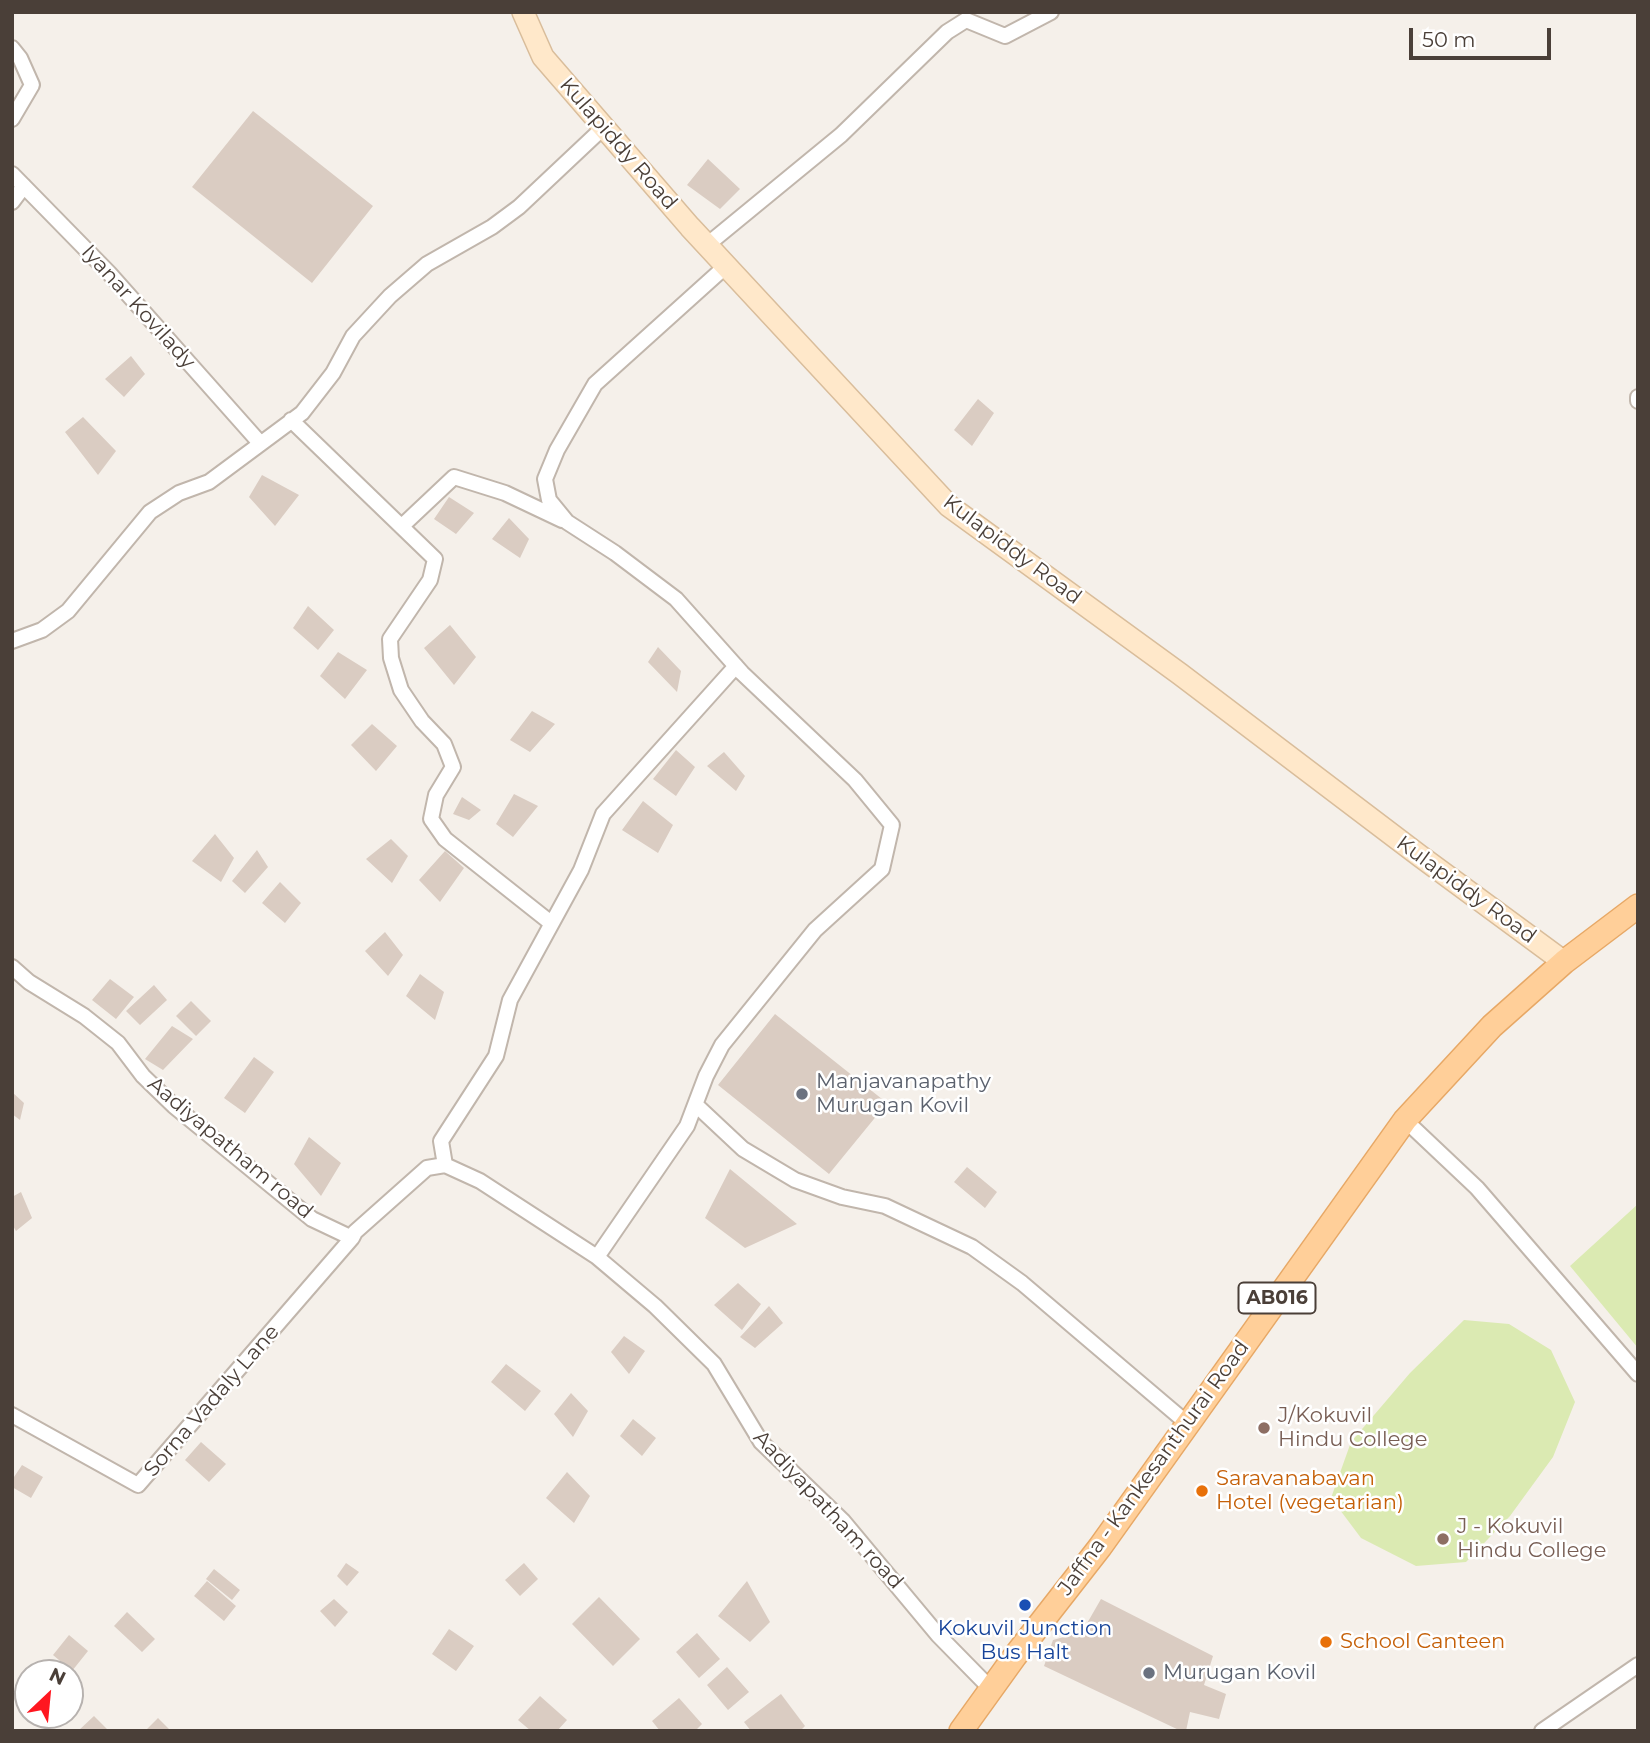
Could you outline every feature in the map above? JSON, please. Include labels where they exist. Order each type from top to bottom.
[{"type":"main road","name":"Kulapiddy Road","points":[[523,12],[543,57],[707,245],[949,506],[1180,674],[1564,962]]},
{"type":"main road","name":"Jaffna - Kankesanthurai Road","points":[[961,1731],[990,1689],[1100,1547],[1405,1119],[1492,1026],[1564,962],[1635,913]]},
{"type":"street","points":[[707,245],[841,135],[947,32],[966,20],[1004,36],[1051,12]]},
{"type":"street","points":[[12,47],[32,85],[12,119]]},
{"type":"street","points":[[12,641],[42,630],[68,611],[150,512],[180,493],[209,482],[302,413],[333,373],[353,336],[390,296],[427,264],[492,227],[519,207],[604,127]]},
{"type":"street","name":"Iyanar Kovilady","points":[[12,174],[108,272],[260,443]]},
{"type":"street","points":[[12,202],[24,186]]},
{"type":"street","points":[[567,522],[549,500],[545,479],[557,450],[595,384],[726,266]]},
{"type":"street","points":[[291,420],[435,559],[430,580],[390,639],[391,658],[401,690],[422,721],[444,744],[453,767],[436,795],[431,819],[445,839],[551,923]]},
{"type":"street","points":[[402,526],[454,477],[505,493],[567,522],[615,553],[677,599],[736,666],[855,780],[892,825],[882,869],[815,930],[722,1045],[706,1076],[687,1126],[597,1257]]},
{"type":"street","points":[[352,1238],[355,1232],[427,1168],[445,1165],[441,1141],[496,1056],[510,1000],[581,870],[603,814],[736,666]]},
{"type":"street","name":"Aadiyapatham road","points":[[12,967],[29,982],[84,1016],[118,1043],[144,1076],[174,1106],[312,1219],[352,1238]]},
{"type":"street","points":[[696,1105],[743,1149],[794,1180],[842,1197],[885,1206],[972,1247],[1021,1283],[1188,1424]]},
{"type":"street","points":[[1405,1119],[1477,1188],[1638,1374]]},
{"type":"street","name":"Aadiyapatham road","points":[[445,1165],[480,1181],[597,1257],[655,1306],[713,1364],[761,1442],[843,1521],[938,1635],[990,1689]]},
{"type":"street","name":"Sorna Vadaly Lane","points":[[12,1415],[138,1485],[352,1238]]},
{"type":"street","points":[[1542,1731],[1638,1665]]},
{"type":"green space","points":[[1638,1204],[1638,1348],[1570,1266]]},
{"type":"green space","points":[[1464,1320],[1509,1324],[1551,1350],[1575,1402],[1553,1457],[1510,1516],[1466,1562],[1416,1566],[1361,1538],[1331,1498],[1351,1442],[1410,1373]]},
{"type":"building","points":[[253,111],[373,206],[312,283],[192,187]]},
{"type":"building","points":[[708,159],[740,189],[720,209],[687,185]]},
{"type":"building","points":[[131,356],[145,374],[124,397],[105,379]]},
{"type":"building","points":[[978,399],[994,413],[972,446],[954,430]]},
{"type":"building","points":[[83,417],[116,451],[98,475],[65,432]]},
{"type":"building","points":[[262,475],[299,495],[275,526],[249,497]]},
{"type":"building","points":[[449,497],[474,513],[456,534],[434,519]]},
{"type":"building","points":[[509,518],[529,539],[520,558],[492,539]]},
{"type":"building","points":[[308,606],[334,630],[318,650],[293,628]]},
{"type":"building","points":[[450,625],[476,657],[454,685],[424,648]]},
{"type":"building","points":[[658,647],[681,671],[677,692],[648,662]]},
{"type":"building","points":[[338,652],[367,670],[345,699],[320,676]]},
{"type":"building","points":[[532,711],[555,724],[530,752],[510,740]]},
{"type":"building","points":[[372,724],[397,746],[376,771],[351,745]]},
{"type":"building","points":[[676,750],[695,767],[676,796],[653,779]]},
{"type":"building","points":[[724,752],[745,776],[736,791],[707,766]]},
{"type":"building","points":[[514,794],[538,806],[513,837],[496,824]]},
{"type":"building","points":[[462,797],[481,810],[469,820],[453,814]]},
{"type":"building","points":[[643,801],[673,825],[658,853],[622,830]]},
{"type":"building","points":[[215,834],[234,858],[221,882],[192,861]]},
{"type":"building","points":[[391,839],[408,856],[392,883],[366,859]]},
{"type":"building","points":[[257,850],[268,867],[245,893],[232,881]]},
{"type":"building","points":[[445,851],[464,868],[440,902],[419,880]]},
{"type":"building","points":[[280,882],[301,903],[285,923],[262,903]]},
{"type":"building","points":[[385,932],[403,955],[388,976],[365,951]]},
{"type":"building","points":[[420,974],[444,992],[435,1020],[406,996]]},
{"type":"building","points":[[110,979],[134,997],[116,1019],[92,1000]]},
{"type":"building","points":[[154,985],[167,1000],[140,1025],[126,1011]]},
{"type":"building","points":[[191,1001],[211,1021],[196,1036],[176,1016]]},
{"type":"building","name":"Manjavanapathy Murugan Kovil","points":[[775,1014],[887,1103],[829,1174],[718,1085]]},
{"type":"building","points":[[172,1026],[193,1039],[163,1070],[145,1059]]},
{"type":"building","points":[[254,1057],[274,1072],[245,1113],[224,1098]]},
{"type":"building","points":[[12,1092],[24,1103],[20,1120],[12,1114]]},
{"type":"building","points":[[309,1137],[341,1163],[321,1196],[294,1164]]},
{"type":"building","points":[[967,1167],[997,1192],[985,1208],[954,1182]]},
{"type":"building","points":[[730,1169],[797,1224],[745,1248],[705,1218]]},
{"type":"building","points":[[21,1192],[32,1218],[16,1231],[12,1224],[12,1197]]},
{"type":"building","points":[[738,1283],[761,1304],[742,1330],[714,1305]]},
{"type":"building","points":[[769,1306],[783,1323],[755,1348],[740,1337]]},
{"type":"building","points":[[624,1336],[645,1351],[629,1374],[611,1352]]},
{"type":"building","points":[[506,1364],[541,1391],[525,1411],[491,1382]]},
{"type":"building","points":[[571,1393],[588,1411],[573,1437],[554,1414]]},
{"type":"building","points":[[633,1419],[656,1438],[642,1456],[620,1436]]},
{"type":"building","points":[[201,1442],[226,1464],[209,1482],[185,1460]]},
{"type":"building","points":[[22,1465],[43,1477],[31,1498],[12,1487],[12,1480]]},
{"type":"building","points":[[567,1472],[590,1496],[574,1523],[546,1498]]},
{"type":"building","points":[[346,1563],[359,1572],[347,1586],[337,1576]]},
{"type":"building","points":[[524,1563],[538,1579],[520,1596],[505,1580]]},
{"type":"building","points":[[214,1569],[240,1590],[232,1600],[206,1579]]},
{"type":"building","points":[[207,1581],[236,1606],[224,1621],[194,1596]]},
{"type":"building","points":[[747,1581],[770,1622],[750,1642],[718,1616]]},
{"type":"building","points":[[599,1597],[640,1639],[613,1666],[572,1624]]},
{"type":"building","points":[[334,1599],[348,1612],[335,1627],[320,1611]]},
{"type":"building","points":[[1101,1599],[1213,1656],[1204,1685],[1226,1694],[1219,1719],[1190,1712],[1186,1731],[1181,1731],[1044,1666],[1053,1640],[1082,1632]]},
{"type":"building","points":[[127,1612],[155,1639],[142,1652],[114,1626]]},
{"type":"building","points":[[449,1629],[474,1646],[456,1671],[432,1654]]},
{"type":"building","points":[[697,1633],[720,1659],[699,1678],[676,1652]]},
{"type":"building","points":[[69,1635],[88,1651],[82,1659],[58,1659],[53,1655]]},
{"type":"building","points":[[727,1667],[749,1692],[728,1710],[707,1685]]},
{"type":"building","points":[[781,1694],[805,1726],[800,1731],[751,1731],[744,1722]]},
{"type":"building","points":[[540,1696],[567,1720],[557,1731],[531,1731],[518,1720]]},
{"type":"building","points":[[679,1698],[702,1724],[695,1731],[660,1731],[652,1721]]},
{"type":"building","points":[[94,1716],[109,1731],[78,1731],[84,1729],[84,1725]]},
{"type":"building","points":[[158,1718],[171,1731],[145,1731]]},
{"type":"place","name":"Manjavanapathy Murugan Kovil","points":[[802,1094]]},
{"type":"place","name":"J/Kokuvil Hindu College","points":[[1264,1428]]},
{"type":"place","name":"Saravanabavan Hotel (vegetarian)","points":[[1202,1491]]},
{"type":"place","name":"J - Kokuvil Hindu College","points":[[1443,1539]]},
{"type":"place","name":"Kokuvil Junction Bus Halt","points":[[1025,1605]]},
{"type":"place","name":"School Canteen","points":[[1326,1642]]},
{"type":"place","name":"Murugan Kovil","points":[[1149,1673]]}]
